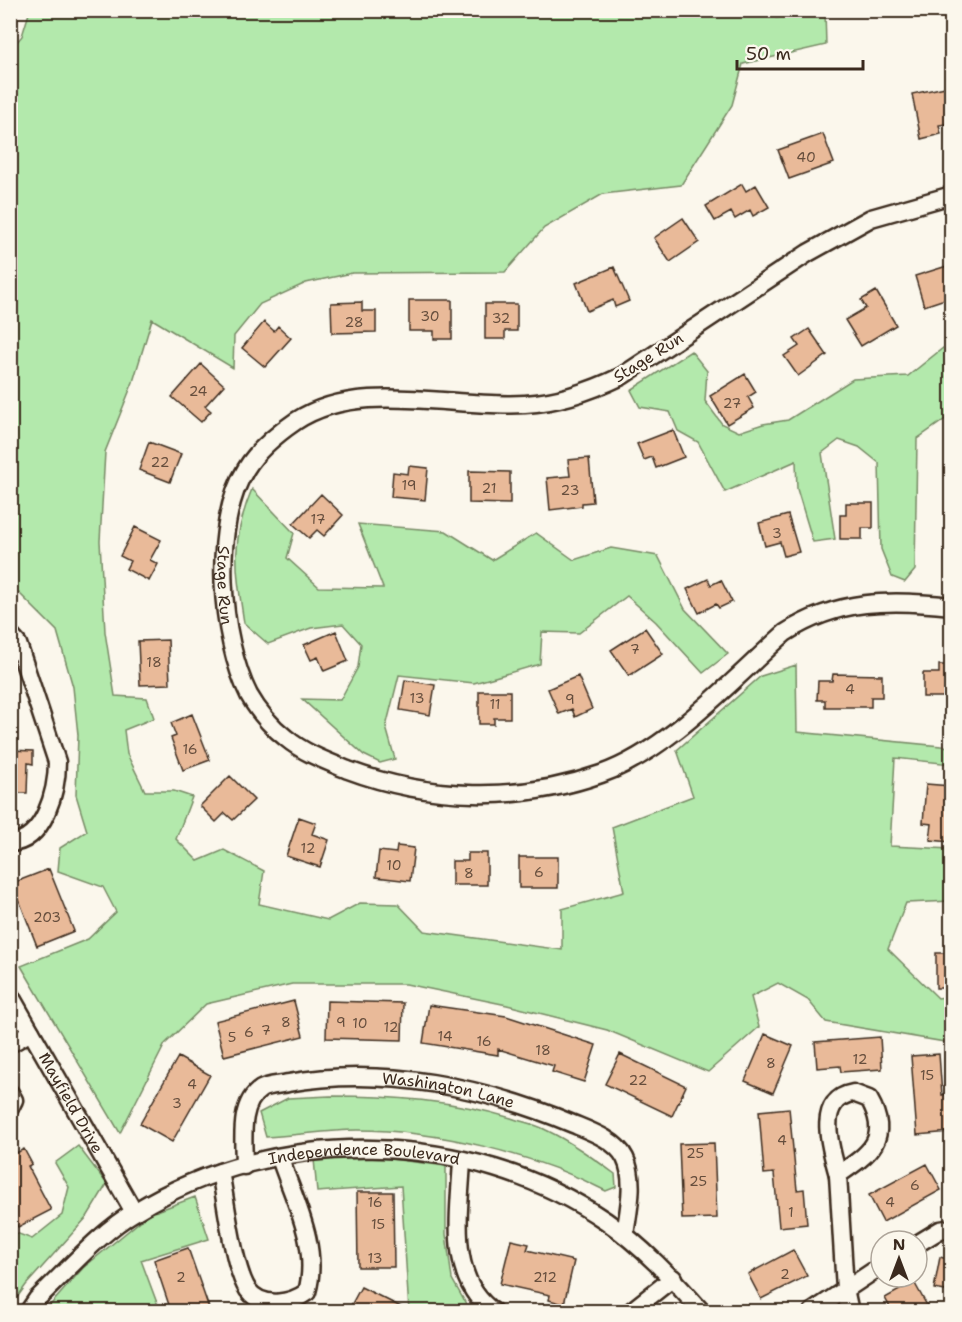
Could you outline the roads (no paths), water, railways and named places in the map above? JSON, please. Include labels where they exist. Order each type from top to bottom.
[{"type":"street","name":"Stage Run","points":[[951,195],[871,218],[808,253],[622,376],[590,391],[560,399],[524,404],[364,399],[328,407],[298,419],[262,447],[245,470],[235,493],[226,532],[222,567],[226,609],[239,674],[257,707],[286,739],[316,757],[380,782],[412,789],[468,794],[537,792],[603,774],[629,761],[659,745],[785,633],[808,618],[857,604],[924,603],[951,606]]},
{"type":"street","points":[[10,635],[18,644],[57,762],[57,779],[39,827],[29,837],[10,843]]},
{"type":"street","name":"Mayfield Drive","points":[[10,995],[134,1212]]},
{"type":"street","points":[[10,1044],[31,1032]]},
{"type":"street","name":"Washington Lane","points":[[244,1166],[244,1124],[250,1099],[262,1088],[303,1081],[350,1077],[443,1085],[495,1095],[537,1109],[596,1133],[619,1150],[626,1159],[631,1185],[625,1235]]},
{"type":"street","points":[[10,1093],[14,1100],[10,1108]]},
{"type":"street","points":[[838,1175],[867,1155],[878,1134],[878,1117],[869,1099],[853,1094],[844,1095],[836,1101],[827,1125],[828,1138],[838,1175],[845,1289],[850,1311]]},
{"type":"street","name":"Independence Boulevard","points":[[28,1311],[112,1228],[170,1191],[220,1172],[244,1166],[341,1149],[415,1150],[502,1171],[544,1186],[604,1220],[625,1235],[673,1278],[702,1311]]},
{"type":"street","points":[[220,1172],[239,1266],[248,1290],[263,1301],[295,1301],[307,1292],[311,1260],[305,1229],[280,1158]]},
{"type":"street","points":[[462,1161],[460,1253],[474,1294],[494,1311]]},
{"type":"street","points":[[929,1237],[940,1230],[951,1228]]},
{"type":"street","points":[[813,1311],[869,1274]]},
{"type":"street","points":[[630,1311],[673,1278]]}]
